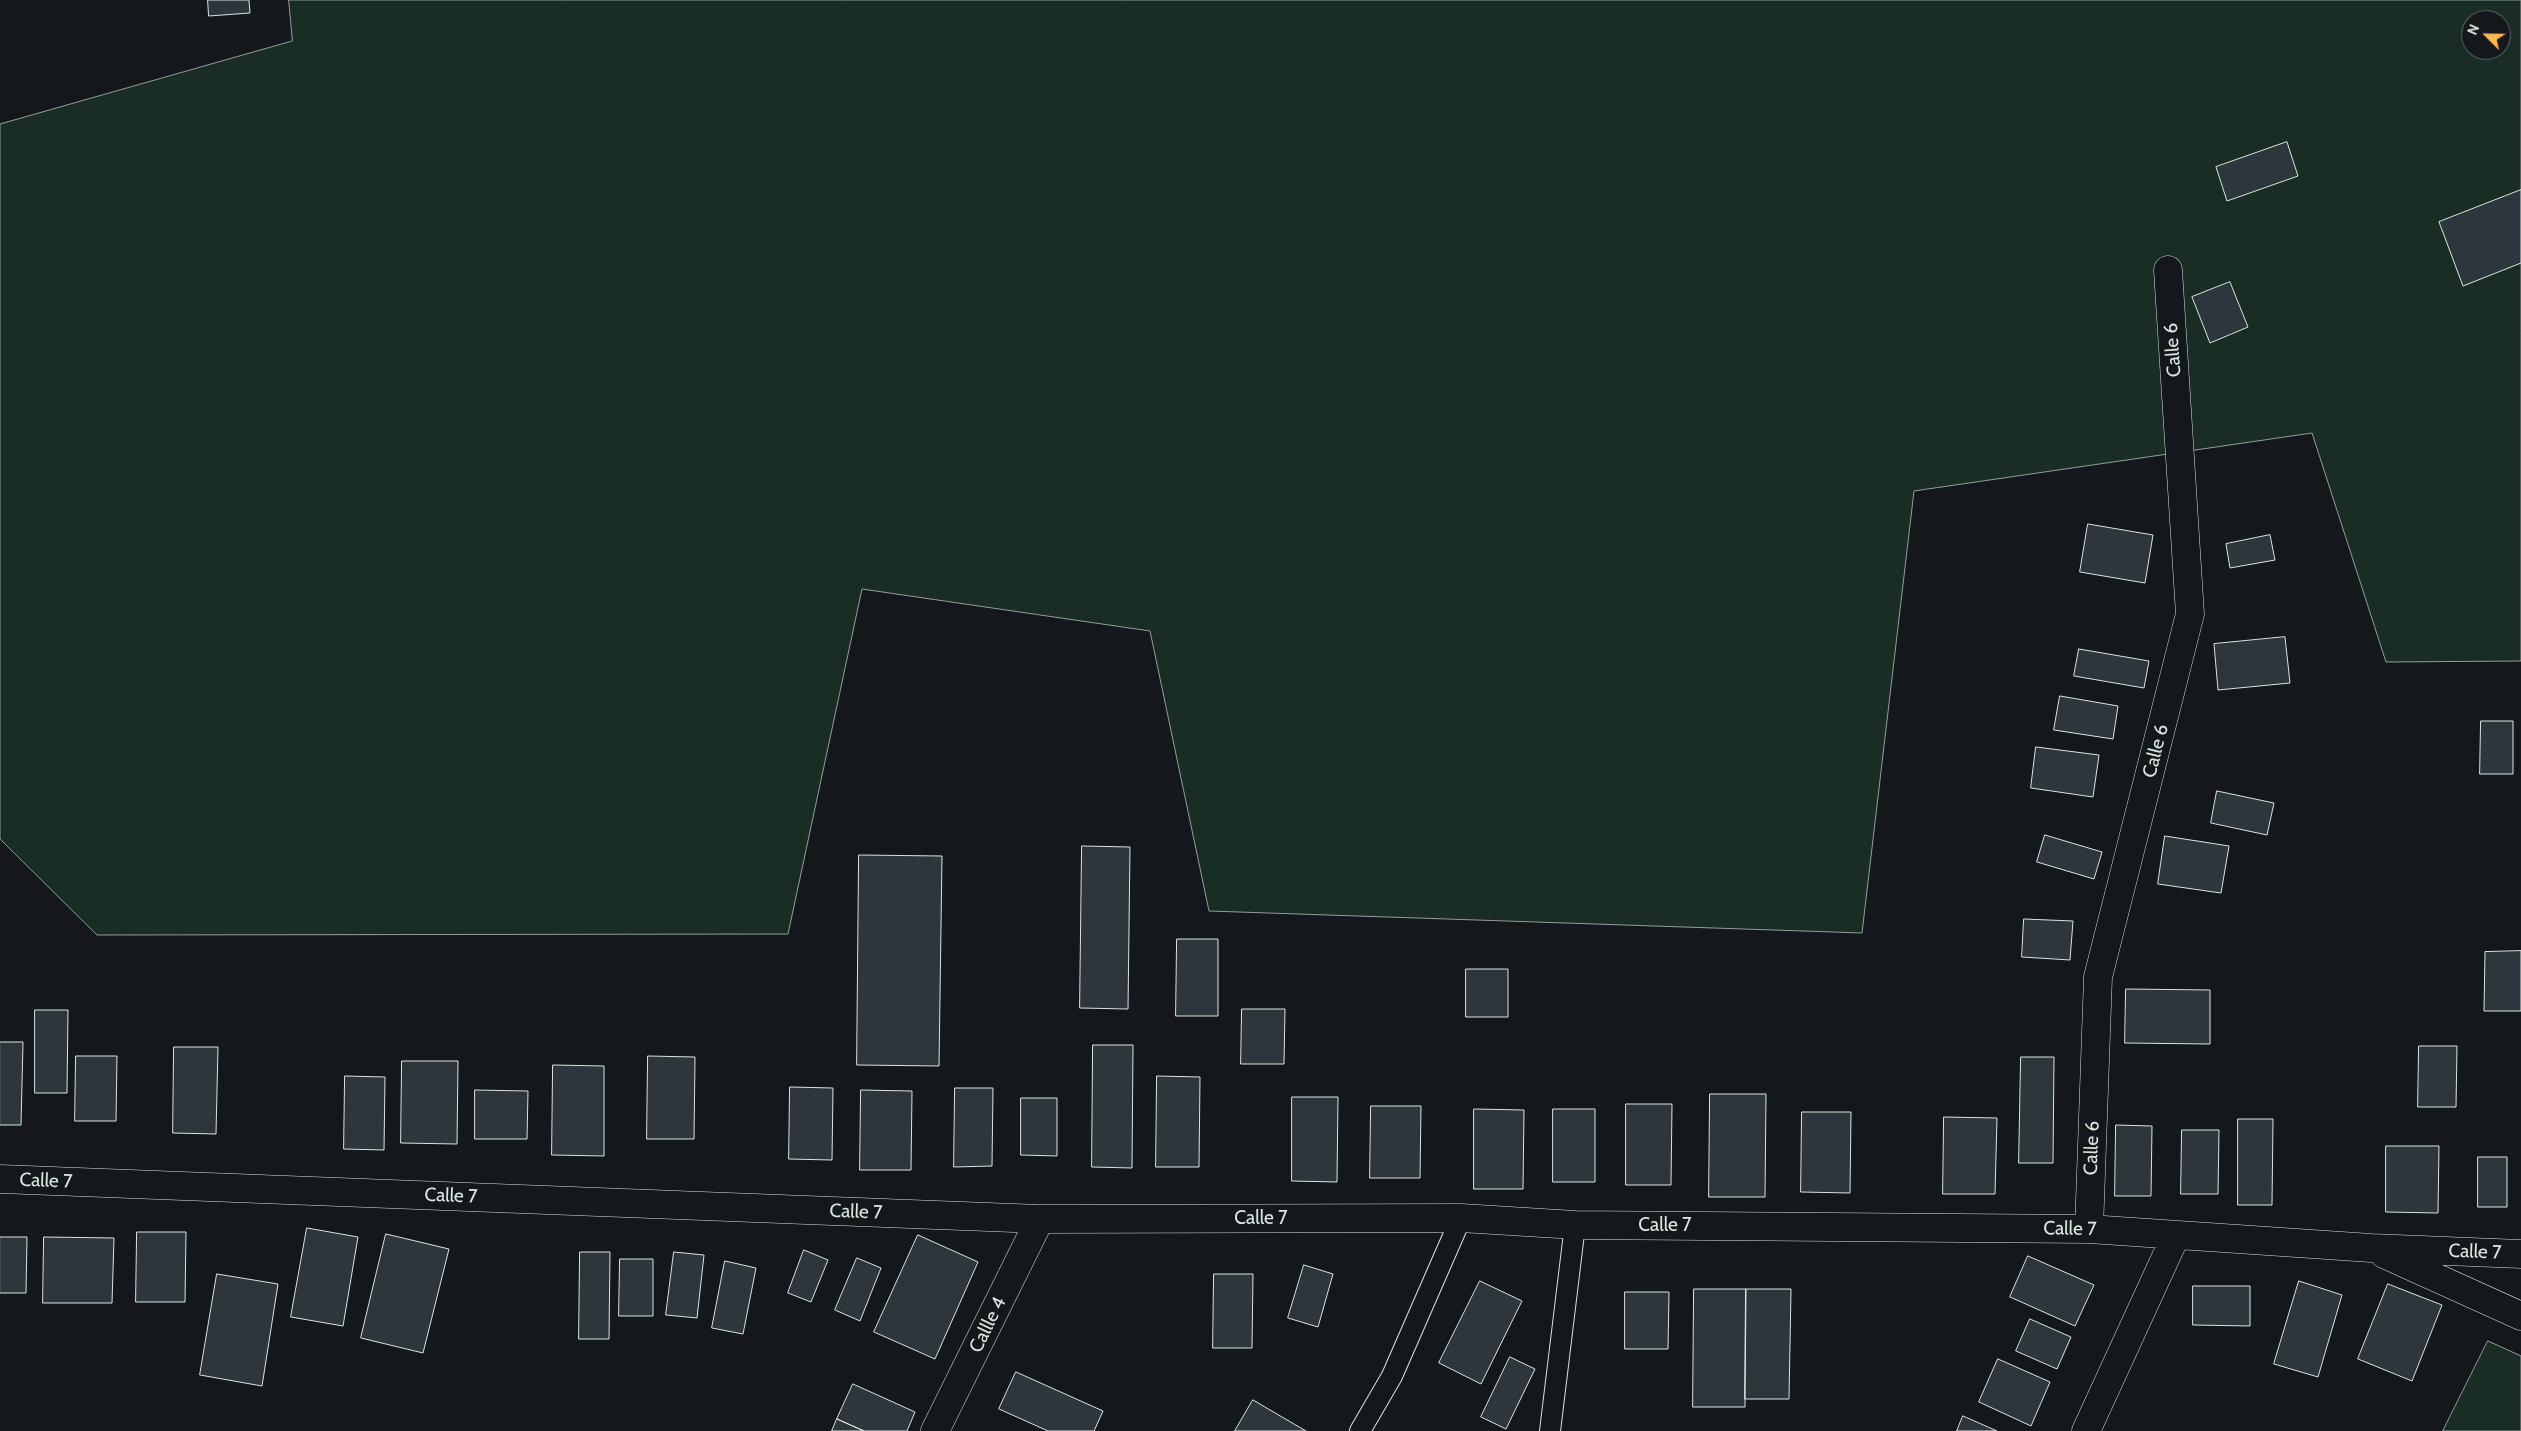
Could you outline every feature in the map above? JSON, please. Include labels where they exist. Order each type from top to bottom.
[{"type":"street","name":"Calle 6","points":[[2088,1229],[2098,977],[2190,614],[2168,270]]},
{"type":"street","name":"Calle 7","points":[[0,1179],[1040,1219],[1461,1218],[1575,1225],[2088,1229],[2371,1248],[2521,1254]]},
{"type":"street","name":"Callle 4","points":[[935,1431],[1040,1219]]},
{"type":"street","points":[[2086,1431],[2176,1235]]},
{"type":"street","points":[[2371,1248],[2521,1316]]},
{"type":"lane","points":[[1360,1431],[1392,1376],[1461,1218]]},
{"type":"lane","points":[[1550,1431],[1575,1225]]},
{"type":"green space","points":[[289,0],[2521,0],[2521,661],[2386,662],[2312,433],[1914,491],[1862,933],[1209,911],[1150,631],[862,589],[788,934],[97,935],[0,839],[0,124],[292,41]]},
{"type":"green space","points":[[2488,1341],[2521,1356],[2521,1431],[2443,1431]]},
{"type":"building","points":[[208,0],[249,0],[250,13],[209,16]]},
{"type":"building","points":[[2287,142],[2298,176],[2227,201],[2216,167]]},
{"type":"building","points":[[2521,190],[2521,263],[2463,286],[2439,222]]},
{"type":"building","points":[[2230,282],[2248,327],[2210,343],[2192,297]]},
{"type":"building","points":[[2088,524],[2153,535],[2145,583],[2080,572]]},
{"type":"building","points":[[2270,535],[2275,560],[2230,568],[2226,544]]},
{"type":"building","points":[[2285,637],[2290,683],[2218,690],[2214,644]]},
{"type":"building","points":[[2079,649],[2149,661],[2144,688],[2074,676]]},
{"type":"building","points":[[2060,696],[2118,706],[2113,739],[2054,730]]},
{"type":"building","points":[[2481,721],[2513,721],[2513,774],[2480,774]]},
{"type":"building","points":[[2036,747],[2099,755],[2093,797],[2031,788]]},
{"type":"building","points":[[2217,791],[2274,803],[2267,835],[2211,823]]},
{"type":"building","points":[[2045,835],[2102,852],[2094,879],[2037,862]]},
{"type":"building","points":[[2165,836],[2229,846],[2221,893],[2158,884]]},
{"type":"building","points":[[1082,846],[1130,847],[1128,1009],[1080,1008]]},
{"type":"building","points":[[859,855],[942,856],[939,1066],[857,1065]]},
{"type":"building","points":[[2024,919],[2073,921],[2070,960],[2022,957]]},
{"type":"building","points":[[1177,939],[1218,939],[1218,1016],[1176,1016]]},
{"type":"building","points":[[2521,951],[2521,1011],[2484,1011],[2485,952]]},
{"type":"building","points":[[1466,969],[1508,969],[1508,1017],[1466,1017]]},
{"type":"building","points":[[2126,989],[2210,990],[2210,1044],[2125,1043]]},
{"type":"building","points":[[1242,1009],[1285,1009],[1284,1064],[1241,1064]]},
{"type":"building","points":[[35,1010],[68,1010],[67,1093],[35,1093]]},
{"type":"building","points":[[0,1042],[23,1042],[21,1125],[0,1125]]},
{"type":"building","points":[[1093,1045],[1133,1045],[1132,1168],[1092,1167]]},
{"type":"building","points":[[2419,1046],[2457,1046],[2456,1107],[2418,1107]]},
{"type":"building","points":[[174,1047],[218,1047],[216,1134],[173,1133]]},
{"type":"building","points":[[76,1056],[117,1056],[116,1121],[75,1121]]},
{"type":"building","points":[[648,1056],[695,1057],[694,1139],[647,1139]]},
{"type":"building","points":[[2021,1057],[2054,1057],[2053,1163],[2019,1163]]},
{"type":"building","points":[[402,1061],[458,1061],[457,1144],[401,1143]]},
{"type":"building","points":[[553,1065],[604,1066],[604,1156],[552,1155]]},
{"type":"building","points":[[345,1076],[385,1077],[384,1150],[344,1149]]},
{"type":"building","points":[[1157,1076],[1200,1077],[1199,1167],[1156,1167]]},
{"type":"building","points":[[790,1087],[833,1088],[832,1160],[789,1159]]},
{"type":"building","points":[[955,1088],[993,1088],[992,1166],[954,1167]]},
{"type":"building","points":[[475,1090],[528,1091],[527,1139],[475,1139]]},
{"type":"building","points":[[861,1090],[912,1091],[911,1170],[860,1170]]},
{"type":"building","points":[[1710,1094],[1766,1094],[1765,1197],[1709,1197]]},
{"type":"building","points":[[1292,1097],[1338,1097],[1337,1182],[1292,1181]]},
{"type":"building","points":[[1021,1098],[1057,1098],[1057,1156],[1021,1155]]},
{"type":"building","points":[[1626,1104],[1672,1104],[1671,1185],[1626,1185]]},
{"type":"building","points":[[1371,1106],[1421,1106],[1420,1178],[1370,1178]]},
{"type":"building","points":[[1474,1109],[1524,1110],[1523,1189],[1474,1189]]},
{"type":"building","points":[[1553,1109],[1595,1109],[1595,1182],[1553,1182]]},
{"type":"building","points":[[1802,1112],[1851,1112],[1850,1193],[1801,1192]]},
{"type":"building","points":[[1944,1117],[1997,1118],[1995,1194],[1943,1194]]},
{"type":"building","points":[[2238,1119],[2273,1119],[2272,1205],[2238,1205]]},
{"type":"building","points":[[2116,1125],[2152,1126],[2151,1196],[2115,1196]]},
{"type":"building","points":[[2182,1130],[2219,1130],[2218,1194],[2181,1194]]},
{"type":"building","points":[[2386,1146],[2439,1146],[2438,1213],[2386,1212]]},
{"type":"building","points":[[2478,1157],[2507,1157],[2507,1207],[2478,1207]]},
{"type":"building","points":[[307,1228],[358,1237],[343,1326],[291,1317]]},
{"type":"building","points":[[137,1232],[186,1232],[185,1302],[136,1302]]},
{"type":"building","points":[[386,1234],[449,1249],[423,1353],[361,1338]]},
{"type":"building","points":[[918,1235],[978,1262],[935,1359],[874,1332]]},
{"type":"building","points":[[0,1237],[27,1237],[26,1293],[0,1293]]},
{"type":"building","points":[[44,1237],[114,1238],[112,1303],[43,1303]]},
{"type":"building","points":[[804,1250],[828,1260],[811,1302],[788,1293]]},
{"type":"building","points":[[580,1252],[610,1252],[609,1339],[579,1339]]},
{"type":"building","points":[[674,1252],[704,1255],[697,1318],[666,1315]]},
{"type":"building","points":[[2028,1256],[2094,1285],[2075,1326],[2010,1297]]},
{"type":"building","points":[[857,1258],[881,1268],[860,1321],[835,1310]]},
{"type":"building","points":[[620,1259],[653,1259],[653,1316],[619,1316]]},
{"type":"building","points":[[725,1261],[756,1268],[743,1334],[712,1328]]},
{"type":"building","points":[[1304,1265],[1333,1274],[1318,1327],[1288,1318]]},
{"type":"building","points":[[217,1274],[278,1284],[262,1386],[200,1375]]},
{"type":"building","points":[[1214,1274],[1253,1274],[1252,1348],[1213,1348]]},
{"type":"building","points":[[1480,1281],[1522,1301],[1481,1384],[1439,1363]]},
{"type":"building","points":[[2299,1281],[2342,1295],[2318,1377],[2274,1364]]},
{"type":"building","points":[[2388,1284],[2442,1305],[2412,1381],[2358,1359]]},
{"type":"building","points":[[2193,1286],[2250,1286],[2250,1326],[2193,1325]]},
{"type":"building","points":[[1694,1289],[1746,1289],[1745,1407],[1693,1407]]},
{"type":"building","points":[[1746,1289],[1791,1289],[1789,1399],[1745,1399]]},
{"type":"building","points":[[1625,1292],[1669,1292],[1668,1349],[1625,1349]]},
{"type":"building","points":[[2030,1319],[2071,1337],[2057,1369],[2016,1351]]},
{"type":"building","points":[[1510,1357],[1535,1369],[1506,1429],[1481,1417]]},
{"type":"building","points":[[1998,1359],[2050,1382],[2031,1426],[1979,1402]]},
{"type":"building","points":[[1016,1372],[1103,1411],[1094,1431],[1048,1431],[999,1409]]},
{"type":"building","points":[[853,1384],[915,1412],[907,1431],[864,1431],[837,1419]]},
{"type":"building","points":[[1253,1400],[1306,1431],[1235,1431]]},
{"type":"building","points":[[1963,1416],[1997,1431],[1957,1431]]},
{"type":"building","points":[[837,1419],[864,1431],[832,1431]]}]
